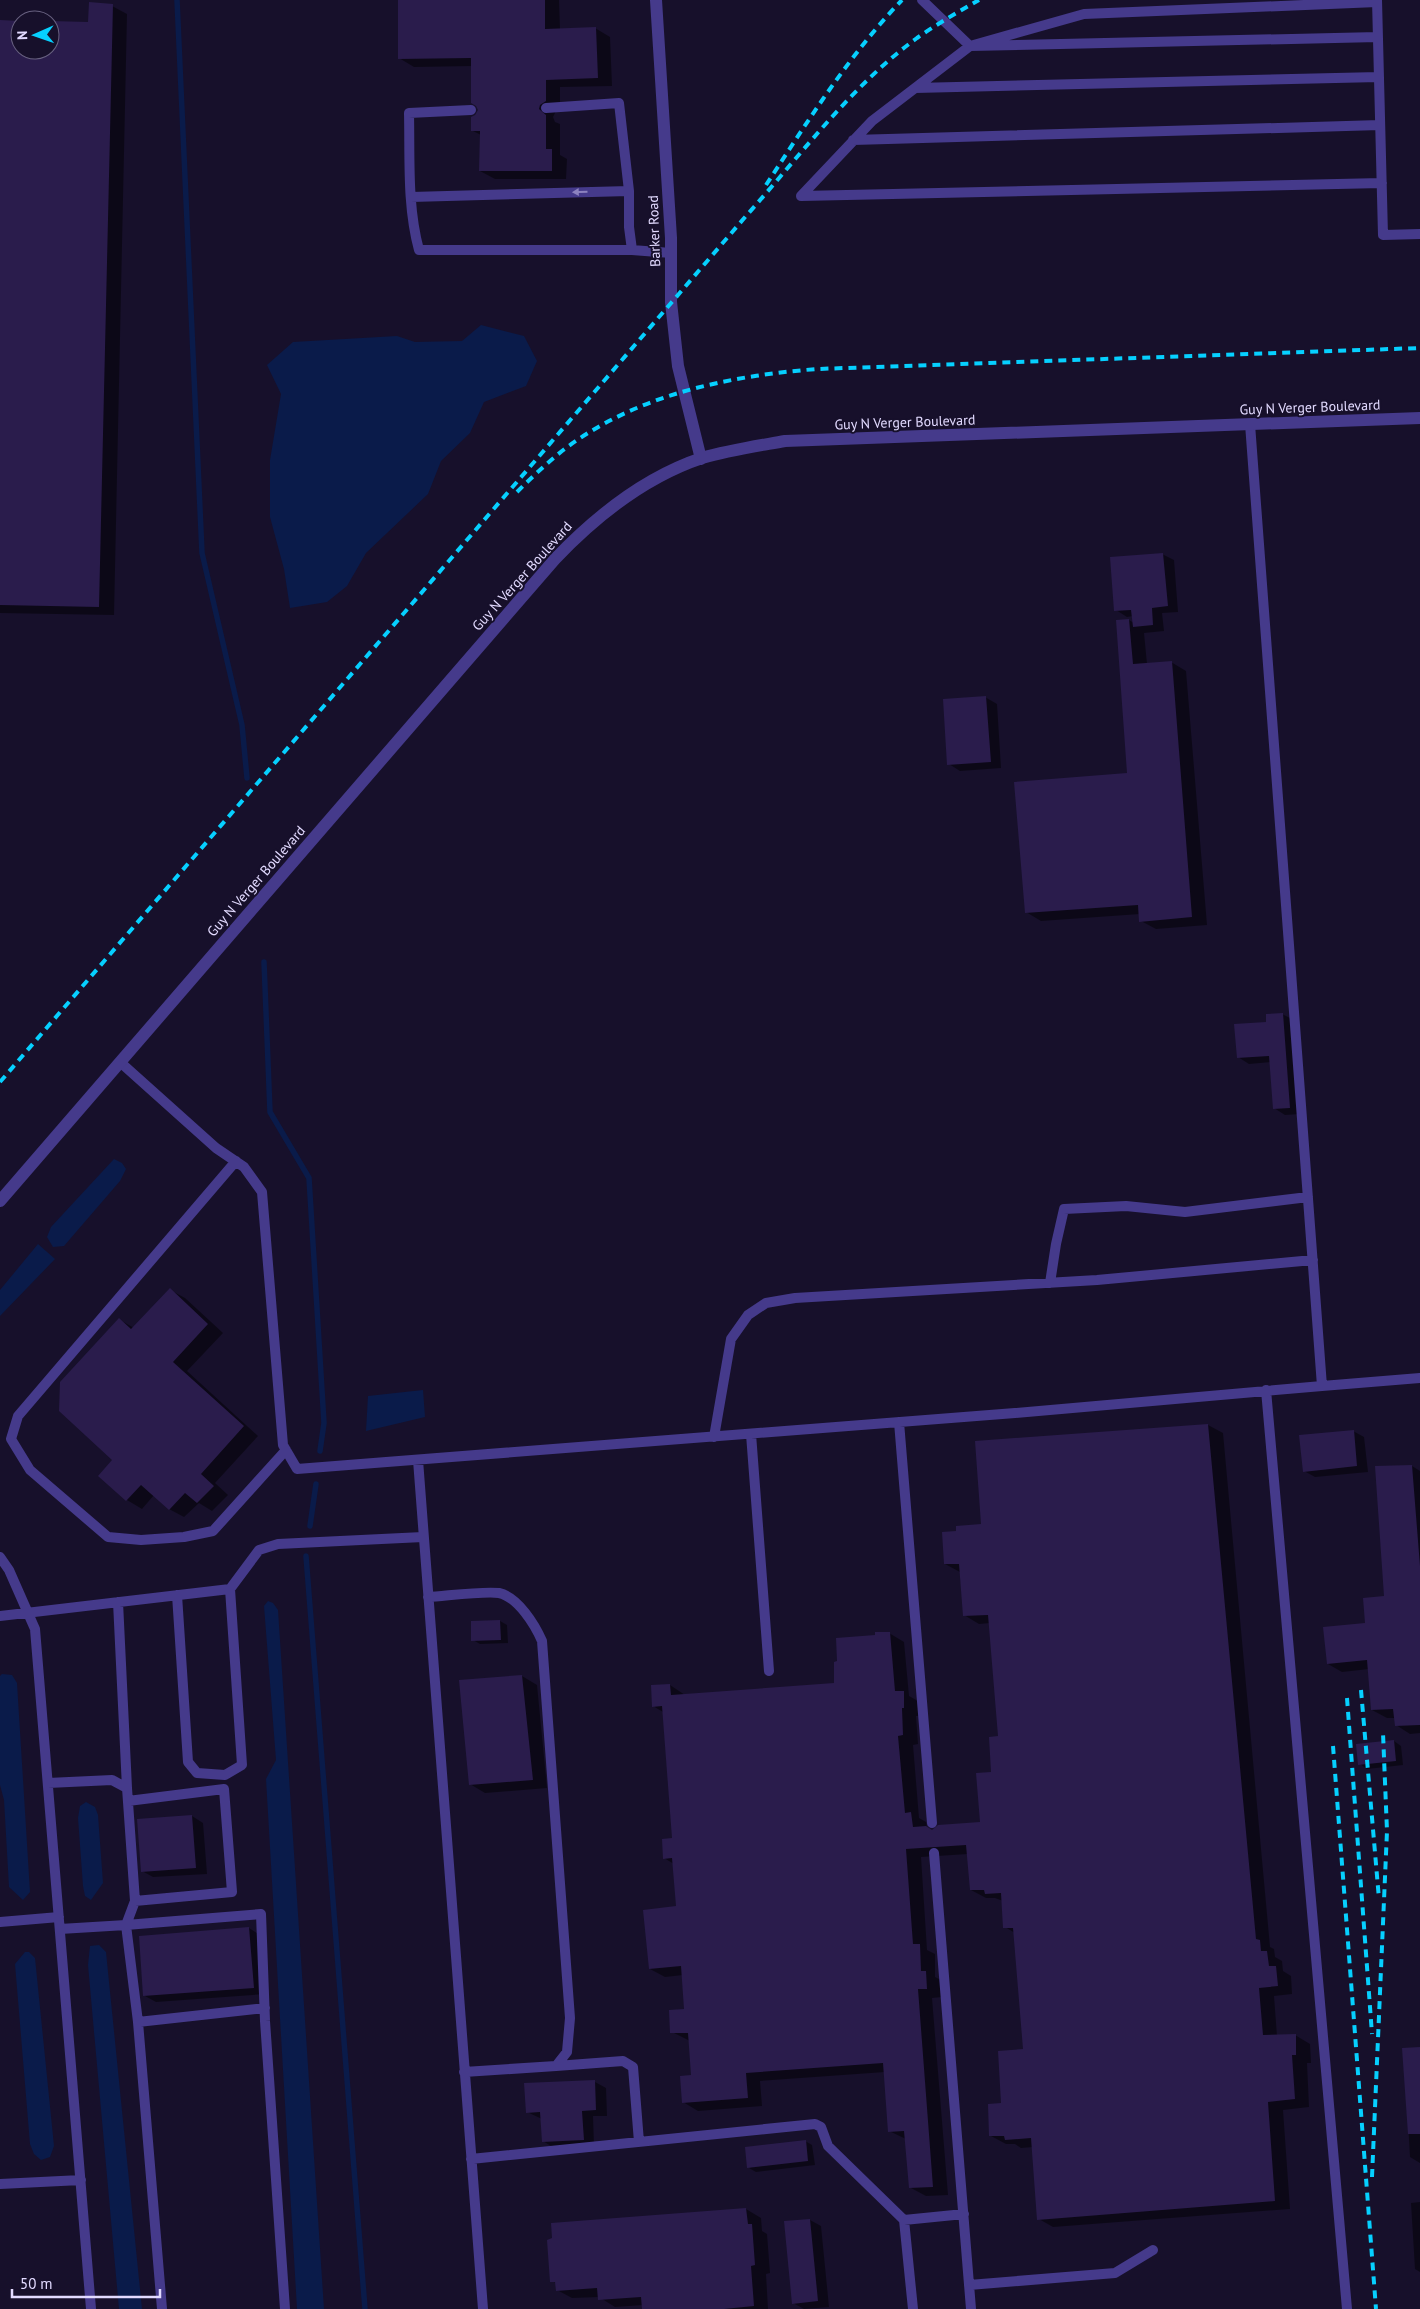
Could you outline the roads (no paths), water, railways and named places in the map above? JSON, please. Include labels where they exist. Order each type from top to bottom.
[{"type":"street","name":"Barker Road","points":[[656,0],[671,253],[671,302],[678,366],[701,458]]},
{"type":"street","name":"Guy N Verger Boulevard","points":[[0,1201],[555,559],[583,530],[621,500],[658,477],[701,458],[736,449],[785,441],[1420,418]]},
{"type":"lane","points":[[922,0],[970,46],[1378,37]]},
{"type":"lane","points":[[1382,183],[801,196],[872,121],[970,46],[1084,14],[1378,1],[1378,37],[1380,77],[1383,235],[1420,234]]},
{"type":"lane","points":[[914,88],[1380,77]]},
{"type":"lane","points":[[546,108],[619,103],[629,191],[629,227],[632,250]]},
{"type":"lane","points":[[471,110],[409,113],[411,197],[414,235],[419,250],[632,250],[671,253]]},
{"type":"lane","points":[[853,140],[1380,125]]},
{"type":"lane","points":[[411,197],[629,191]]},
{"type":"lane","points":[[1250,424],[1322,1386]]},
{"type":"lane","points":[[120,1062],[216,1148],[244,1167],[262,1192],[283,1445],[297,1469],[714,1437],[1420,1378]]},
{"type":"lane","points":[[236,1162],[18,1416],[11,1439],[30,1470],[108,1537],[141,1540],[184,1537],[213,1531],[286,1450]]},
{"type":"lane","points":[[1050,1283],[1064,1209],[1126,1206],[1185,1212],[1308,1197]]},
{"type":"lane","points":[[714,1437],[732,1339],[748,1315],[766,1303],[795,1298],[1050,1283],[1313,1260]]},
{"type":"lane","points":[[1266,1390],[1347,2309]]},
{"type":"lane","points":[[899,1422],[932,1823]]},
{"type":"lane","points":[[751,1434],[769,1671]]},
{"type":"lane","points":[[418,1460],[482,2309]]},
{"type":"lane","points":[[177,1595],[188,1762],[197,1773],[225,1774],[242,1765],[230,1589],[259,1550],[278,1544],[423,1537]]},
{"type":"lane","points":[[0,1557],[9,1570],[36,1629],[91,2309]]},
{"type":"lane","points":[[0,1616],[230,1589]]},
{"type":"lane","points":[[428,1597],[500,1593],[520,1607],[535,1625],[542,1641],[570,2018],[566,2052],[556,2066]]},
{"type":"lane","points":[[118,1602],[127,1788],[135,1901],[126,1925],[138,2022],[162,2309]]},
{"type":"lane","points":[[48,1783],[112,1780],[127,1788]]},
{"type":"lane","points":[[128,1801],[224,1789],[232,1892],[135,1901]]},
{"type":"lane","points":[[934,1852],[971,2309]]},
{"type":"lane","points":[[60,1929],[261,1914],[265,2008],[285,2309]]},
{"type":"lane","points":[[0,1922],[59,1917]]},
{"type":"lane","points":[[138,2022],[265,2008]]},
{"type":"lane","points":[[464,2072],[623,2061],[633,2067],[639,2142]]},
{"type":"lane","points":[[471,2159],[815,2124],[821,2127],[828,2146],[904,2220],[913,2309]]},
{"type":"lane","points":[[0,2184],[80,2180]]},
{"type":"lane","points":[[904,2220],[964,2214]]},
{"type":"lane","points":[[969,2286],[1115,2273],[1153,2250]]},
{"type":"water","points":[[481,325],[524,336],[537,361],[526,386],[484,402],[470,433],[441,461],[428,494],[366,553],[347,586],[327,602],[290,608],[284,569],[270,517],[270,460],[281,394],[267,365],[293,342],[397,336],[415,342],[462,341]]},
{"type":"water","points":[[114,1159],[122,1163],[126,1169],[120,1181],[64,1246],[53,1247],[47,1237],[51,1227]]},
{"type":"water","points":[[38,1244],[55,1259],[0,1316],[0,1290]]},
{"type":"water","points":[[423,1390],[425,1417],[366,1431],[368,1396]]},
{"type":"water","points":[[268,1601],[273,1603],[278,1610],[324,2309],[297,2309],[266,1779],[276,1760],[264,1606]]},
{"type":"water","points":[[2,1674],[12,1675],[17,1683],[30,1892],[23,1900],[9,1887],[4,1800],[0,1785],[0,1676]]},
{"type":"water","points":[[86,1802],[95,1807],[98,1815],[103,1883],[91,1900],[85,1896],[83,1886],[78,1818],[80,1806]]},
{"type":"water","points":[[99,1945],[106,1952],[142,2309],[119,2309],[88,1965],[90,1946]]},
{"type":"water","points":[[25,1952],[29,1952],[35,1958],[54,2146],[50,2157],[41,2160],[34,2154],[30,2144],[15,1964]]},
{"type":"waterway","points":[[177,0],[202,553],[242,725],[247,778]]},
{"type":"waterway","points":[[264,962],[270,1112],[309,1178],[324,1423],[320,1451]]},
{"type":"waterway","points":[[310,1526],[316,1484]]},
{"type":"waterway","points":[[306,1556],[365,2309]]},
{"type":"railway","points":[[766,185],[847,66],[864,43],[902,0]]},
{"type":"railway","points":[[0,1082],[827,122],[893,57],[917,38],[979,0]]},
{"type":"railway","points":[[517,492],[562,451],[590,432],[620,416],[651,402],[683,392],[749,377],[817,369],[1420,348]]},
{"type":"railway","points":[[1361,1690],[1379,1899]]},
{"type":"railway","points":[[1347,1698],[1372,2034]]},
{"type":"railway","points":[[1372,2177],[1387,1831],[1383,1733]]},
{"type":"railway","points":[[1333,1746],[1376,2309]]}]
